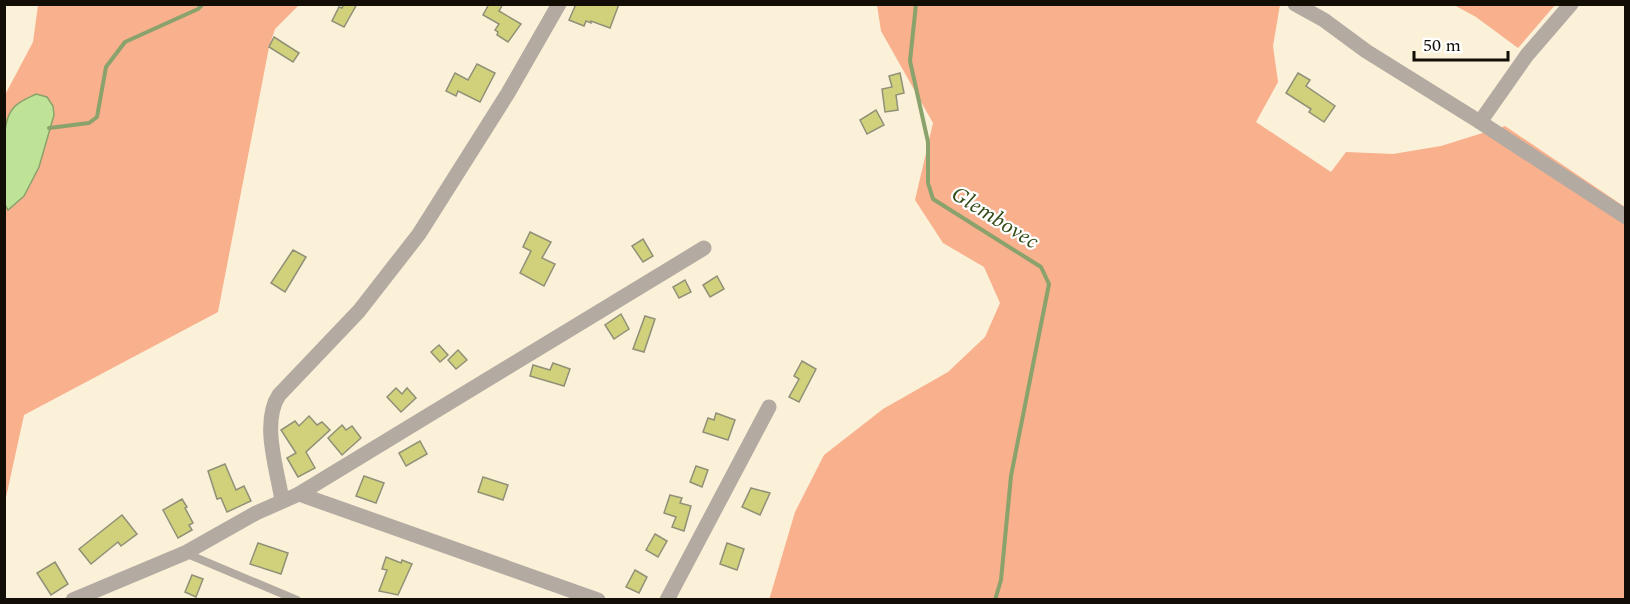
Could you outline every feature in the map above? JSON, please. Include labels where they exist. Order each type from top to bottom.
[{"type":"street","points":[[282,500],[270,423],[274,404],[279,395],[359,311],[419,234],[508,93],[559,4]]},
{"type":"street","points":[[1295,4],[1324,20],[1366,51],[1626,217]]},
{"type":"street","points":[[1480,122],[1527,55],[1571,4]]},
{"type":"street","points":[[73,600],[184,553],[282,500],[299,494],[705,248]]},
{"type":"street","points":[[667,600],[769,407]]},
{"type":"street","points":[[299,494],[598,600]]},
{"type":"lane","points":[[184,553],[297,600]]},
{"type":"shaded area","points":[[1555,4],[1518,48],[1476,17],[1454,5]]},
{"type":"shaded area","points":[[38,5],[299,5],[275,29],[269,47],[218,312],[24,415],[5,502],[5,203],[9,210],[10,113],[5,129],[5,92],[33,42]]},
{"type":"shaded area","points":[[877,5],[1280,5],[1273,46],[1278,82],[1256,122],[1331,172],[1346,152],[1393,154],[1441,146],[1505,126],[1625,207],[1625,599],[769,600],[795,512],[824,455],[883,409],[948,372],[985,337],[1000,303],[984,267],[943,243],[915,200],[933,123],[881,31]]},
{"type":"shaded area","points":[[36,94],[47,97],[53,106],[54,115],[39,167],[24,196],[8,210],[4,203],[3,170],[7,121],[15,107]]},
{"type":"building","points":[[344,4],[357,4],[344,27],[332,21],[339,7],[342,8]]},
{"type":"building","points":[[489,4],[503,4],[499,11],[521,24],[508,42],[497,35],[498,32],[495,30],[499,24],[483,15]]},
{"type":"building","points":[[576,4],[619,4],[610,28],[591,21],[591,23],[586,21],[584,26],[569,20]]},
{"type":"building","points":[[274,37],[299,53],[293,62],[269,47]]},
{"type":"building","points":[[477,64],[495,73],[480,102],[458,91],[456,96],[446,91],[455,73],[468,80]]},
{"type":"building","points":[[900,73],[904,93],[896,95],[898,110],[885,112],[882,89],[892,87],[889,76]]},
{"type":"building","points":[[1298,73],[1310,80],[1306,86],[1335,106],[1324,122],[1309,112],[1311,109],[1286,93]]},
{"type":"building","points":[[876,110],[884,125],[867,134],[860,120]]},
{"type":"building","points":[[530,232],[551,242],[542,258],[555,264],[544,286],[520,273],[531,251],[523,247]]},
{"type":"building","points":[[643,239],[653,256],[643,262],[632,246]]},
{"type":"building","points":[[293,250],[306,257],[285,292],[271,283]]},
{"type":"building","points":[[717,276],[724,289],[710,297],[703,285]]},
{"type":"building","points":[[685,280],[691,292],[679,298],[673,287]]},
{"type":"building","points":[[621,314],[629,329],[614,339],[605,325]]},
{"type":"building","points":[[645,316],[655,319],[644,352],[633,349]]},
{"type":"building","points":[[439,345],[448,355],[440,362],[431,352]]},
{"type":"building","points":[[458,350],[467,360],[456,369],[448,360]]},
{"type":"building","points":[[802,361],[816,369],[799,402],[789,397],[799,379],[794,376]]},
{"type":"building","points":[[553,363],[570,369],[564,386],[530,376],[533,365],[550,370]]},
{"type":"building","points":[[396,388],[402,394],[407,388],[416,398],[401,412],[387,397]]},
{"type":"building","points":[[716,413],[735,420],[728,440],[703,432],[708,418],[714,420]]},
{"type":"building","points":[[309,416],[317,425],[322,422],[330,430],[306,452],[315,468],[298,477],[287,458],[296,453],[281,430],[295,421],[299,426]]},
{"type":"building","points":[[342,425],[346,430],[352,426],[361,438],[342,455],[328,438]]},
{"type":"building","points":[[420,441],[427,454],[406,466],[399,453]]},
{"type":"building","points":[[225,464],[236,490],[244,486],[251,501],[227,512],[221,498],[217,499],[208,471]]},
{"type":"building","points":[[696,466],[708,470],[702,487],[690,482]]},
{"type":"building","points":[[364,476],[384,483],[376,503],[356,496]]},
{"type":"building","points":[[483,477],[508,485],[503,500],[478,492]]},
{"type":"building","points":[[751,488],[770,493],[760,515],[742,507]]},
{"type":"building","points":[[670,495],[682,498],[680,503],[691,506],[684,531],[672,527],[676,517],[664,513]]},
{"type":"building","points":[[182,499],[193,523],[189,525],[192,530],[178,538],[163,510]]},
{"type":"building","points":[[122,515],[137,534],[121,546],[118,542],[91,564],[79,549]]},
{"type":"building","points":[[655,534],[667,541],[658,557],[646,550]]},
{"type":"building","points":[[258,543],[288,553],[281,574],[250,564]]},
{"type":"building","points":[[727,543],[744,549],[737,570],[720,564]]},
{"type":"building","points":[[386,557],[401,563],[402,560],[412,564],[398,595],[379,591],[387,570],[382,569]]},
{"type":"building","points":[[55,562],[68,584],[51,595],[37,573]]},
{"type":"building","points":[[635,570],[647,577],[639,593],[626,587]]},
{"type":"building","points":[[192,575],[203,579],[196,597],[185,592]]},
{"type":"waterway","points":[[49,128],[89,123],[97,117],[106,67],[125,42],[198,9],[203,4]]},
{"type":"waterway","name":"Glembovec","points":[[916,4],[910,61],[928,142],[928,183],[933,199],[1041,267],[1049,284],[1011,476],[1001,580],[995,600]]}]
